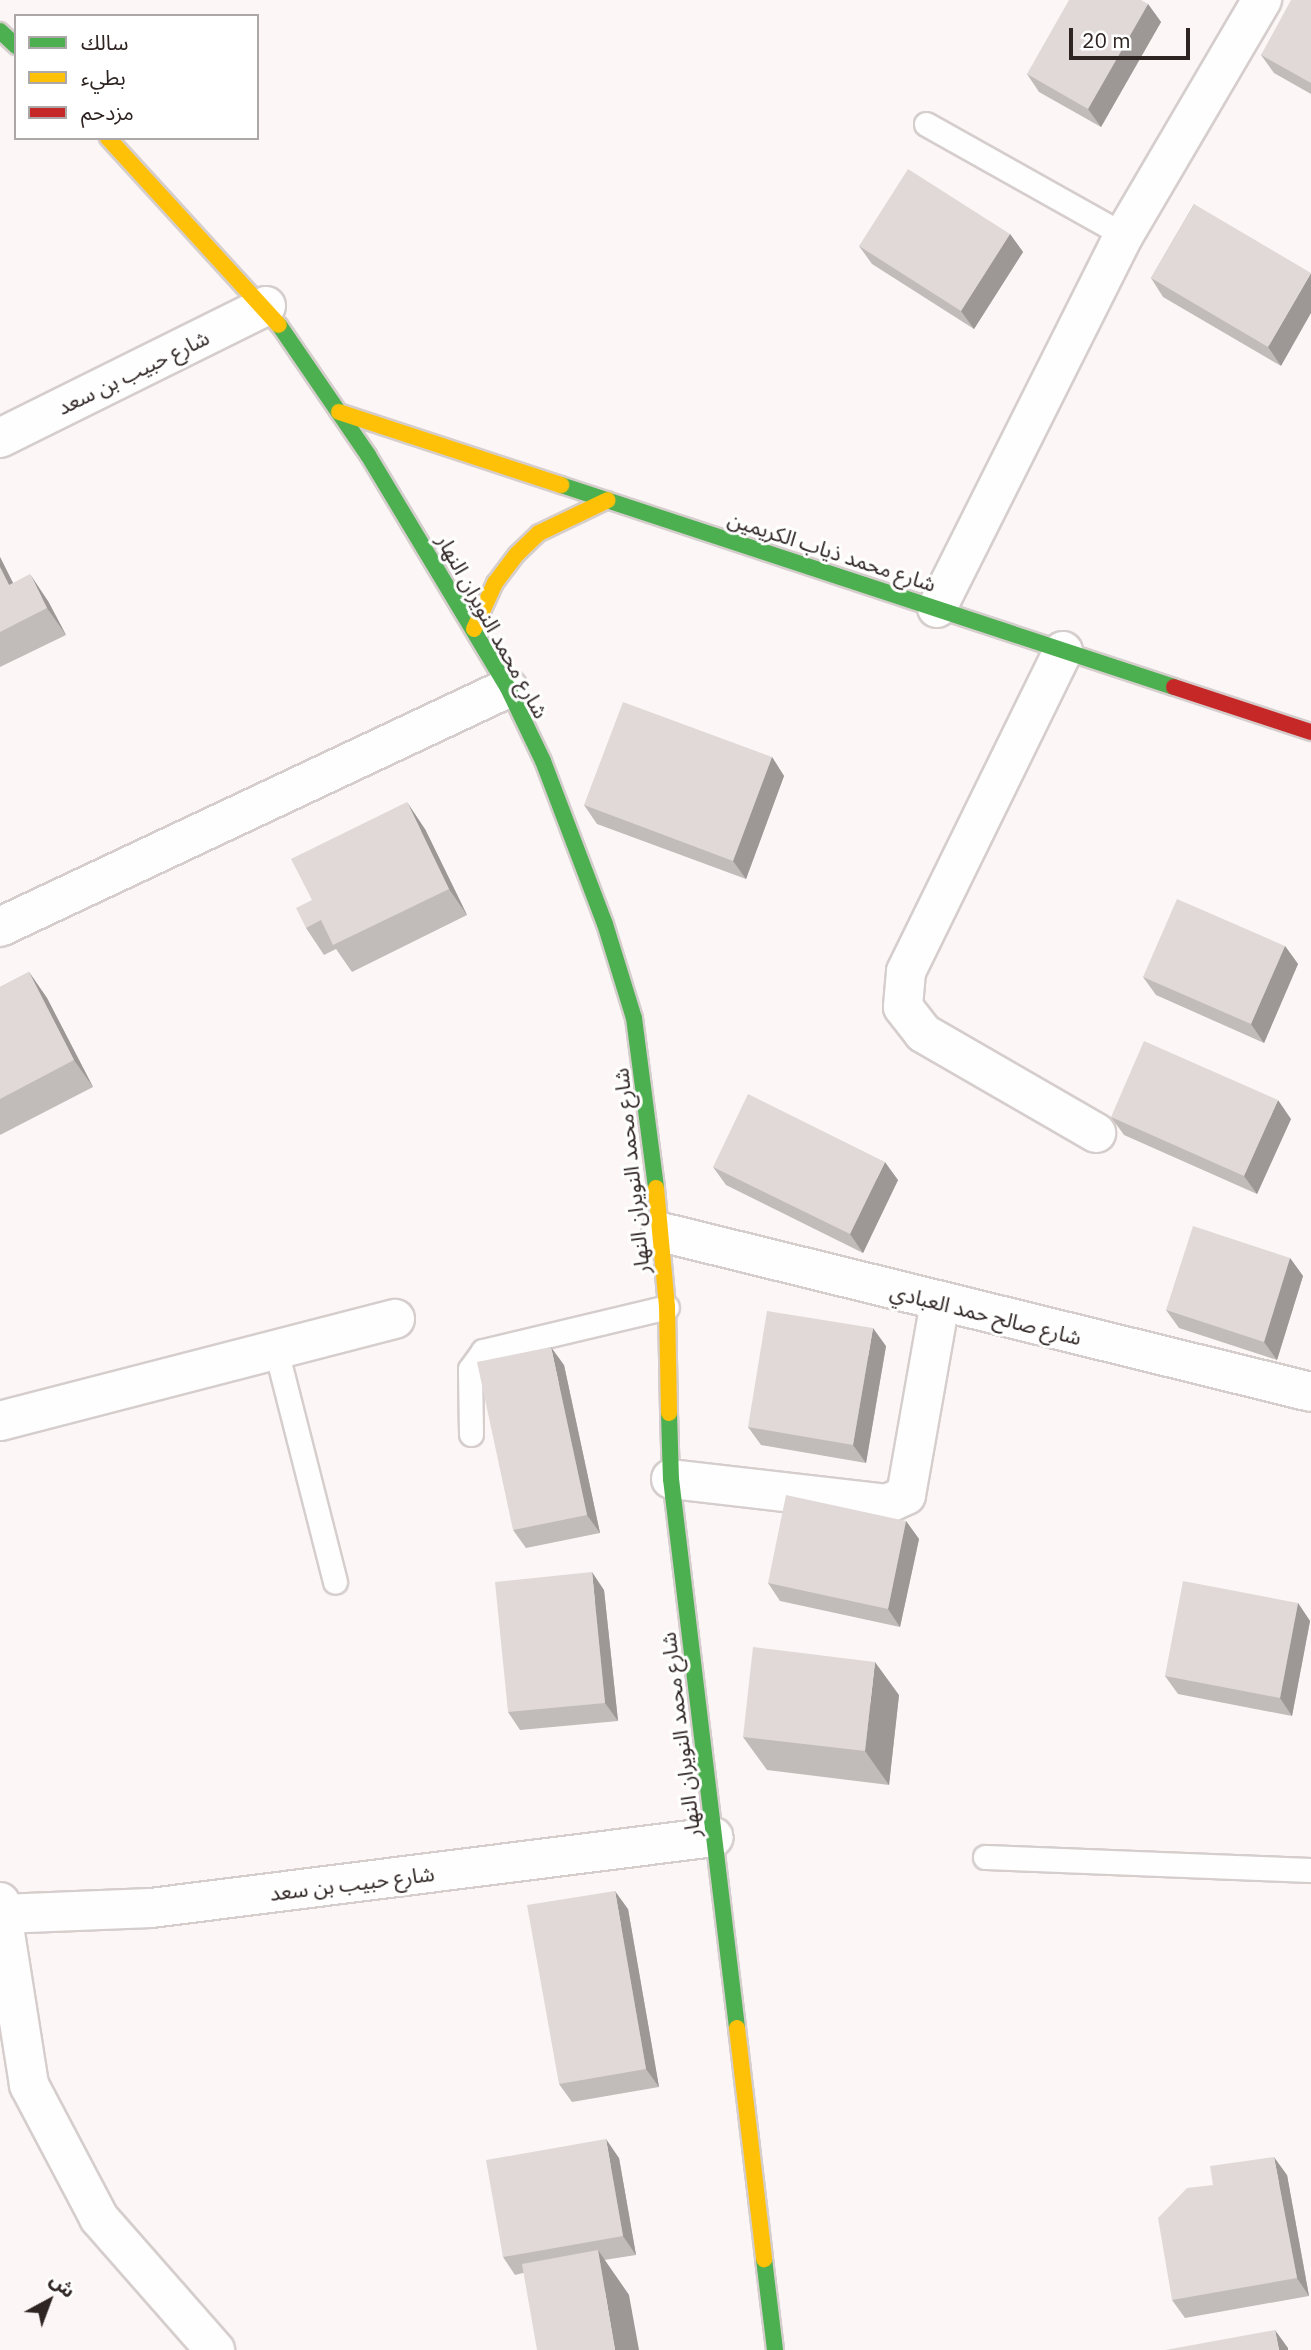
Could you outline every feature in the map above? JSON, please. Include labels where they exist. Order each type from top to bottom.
[{"type":"street","points":[[937,608],[1124,234],[1262,0]]},
{"type":"street","points":[[0,31],[14,44]]},
{"type":"street","name":"شارع محمد النويران النهار","points":[[110,140],[266,306],[339,412],[474,629],[508,688],[576,841],[634,1018],[661,1232],[667,1307],[671,1479],[775,2350]]},
{"type":"street","name":"شارع حبيب بن سعد","points":[[0,438],[266,306]]},
{"type":"street","name":"شارع محمد ذياب الكريمين","points":[[339,412],[1311,732]]},
{"type":"street","points":[[474,629],[495,583],[517,554],[539,533],[608,500]]},
{"type":"street","points":[[1063,651],[906,972],[903,1007],[923,1033],[1096,1133]]},
{"type":"street","points":[[0,927],[508,688]]},
{"type":"street","name":"شارع صالح حمد العبادي","points":[[661,1232],[940,1303],[1311,1392]]},
{"type":"street","points":[[671,1479],[887,1504],[906,1495],[940,1303]]},
{"type":"street","points":[[0,1421],[395,1319]]},
{"type":"street","name":"شارع حبيب بن سعد","points":[[1,1908],[151,1908],[713,1837]]},
{"type":"street","points":[[1,1908],[29,2085],[99,2218],[215,2350]]},
{"type":"lane","points":[[926,124],[1124,234]]},
{"type":"lane","points":[[471,1434],[470,1370],[483,1351],[667,1307]]},
{"type":"lane","points":[[276,1350],[335,1582]]},
{"type":"lane","points":[[985,1857],[1311,1870]]},
{"type":"building","points":[[1069,0],[1141,0],[1148,4],[1088,109],[1027,74]]},
{"type":"building","points":[[1291,0],[1311,0],[1311,83],[1261,55]]},
{"type":"building","points":[[908,169],[1010,234],[961,311],[859,246]]},
{"type":"building","points":[[1194,204],[1311,273],[1268,347],[1151,278]]},
{"type":"building","points":[[0,567],[9,585],[30,574],[47,608],[0,632]]},
{"type":"building","points":[[623,702],[772,757],[733,861],[584,805]]},
{"type":"building","points":[[407,802],[449,889],[333,945],[321,920],[306,928],[296,908],[312,900],[291,859]]},
{"type":"building","points":[[1177,899],[1285,946],[1251,1024],[1143,977]]},
{"type":"building","points":[[29,972],[74,1060],[0,1099],[0,987]]},
{"type":"building","points":[[1144,1041],[1278,1100],[1244,1176],[1111,1117]]},
{"type":"building","points":[[748,1094],[885,1162],[850,1234],[713,1167]]},
{"type":"building","points":[[1193,1226],[1290,1258],[1264,1342],[1166,1310]]},
{"type":"building","points":[[767,1311],[873,1328],[853,1445],[748,1427]]},
{"type":"building","points":[[551,1347],[587,1515],[513,1530],[477,1362]]},
{"type":"building","points":[[786,1495],[906,1521],[888,1609],[768,1583]]},
{"type":"building","points":[[592,1572],[605,1703],[508,1712],[495,1582]]},
{"type":"building","points":[[1183,1581],[1298,1603],[1280,1698],[1165,1676]]},
{"type":"building","points":[[753,1647],[875,1662],[865,1751],[743,1737]]},
{"type":"building","points":[[615,1891],[646,2069],[559,2084],[527,1905]]},
{"type":"building","points":[[606,2139],[623,2236],[503,2257],[486,2160]]},
{"type":"building","points":[[1274,2157],[1297,2278],[1172,2300],[1158,2218],[1187,2188],[1213,2185],[1210,2166]]},
{"type":"building","points":[[598,2250],[615,2350],[537,2350],[522,2264]]},
{"type":"building","points":[[1275,2330],[1279,2350],[1165,2350]]},
{"type":"traffic: fast","points":[[0,31],[14,44]]},
{"type":"traffic: fast","points":[[279,325],[368,455],[508,688],[543,761],[605,924],[634,1018],[656,1188]]},
{"type":"traffic: fast","points":[[561,485],[1174,687]]},
{"type":"traffic: fast","points":[[669,1413],[671,1479],[737,2028]]},
{"type":"traffic: fast","points":[[764,2259],[775,2350]]},
{"type":"traffic: slow","points":[[110,140],[279,325]]},
{"type":"traffic: slow","points":[[339,412],[561,485]]},
{"type":"traffic: slow","points":[[474,629],[495,583],[517,554],[539,533],[608,500]]},
{"type":"traffic: slow","points":[[656,1188],[667,1307],[669,1413]]},
{"type":"traffic: slow","points":[[737,2028],[764,2259]]},
{"type":"traffic: jam","points":[[1174,687],[1311,732]]}]
